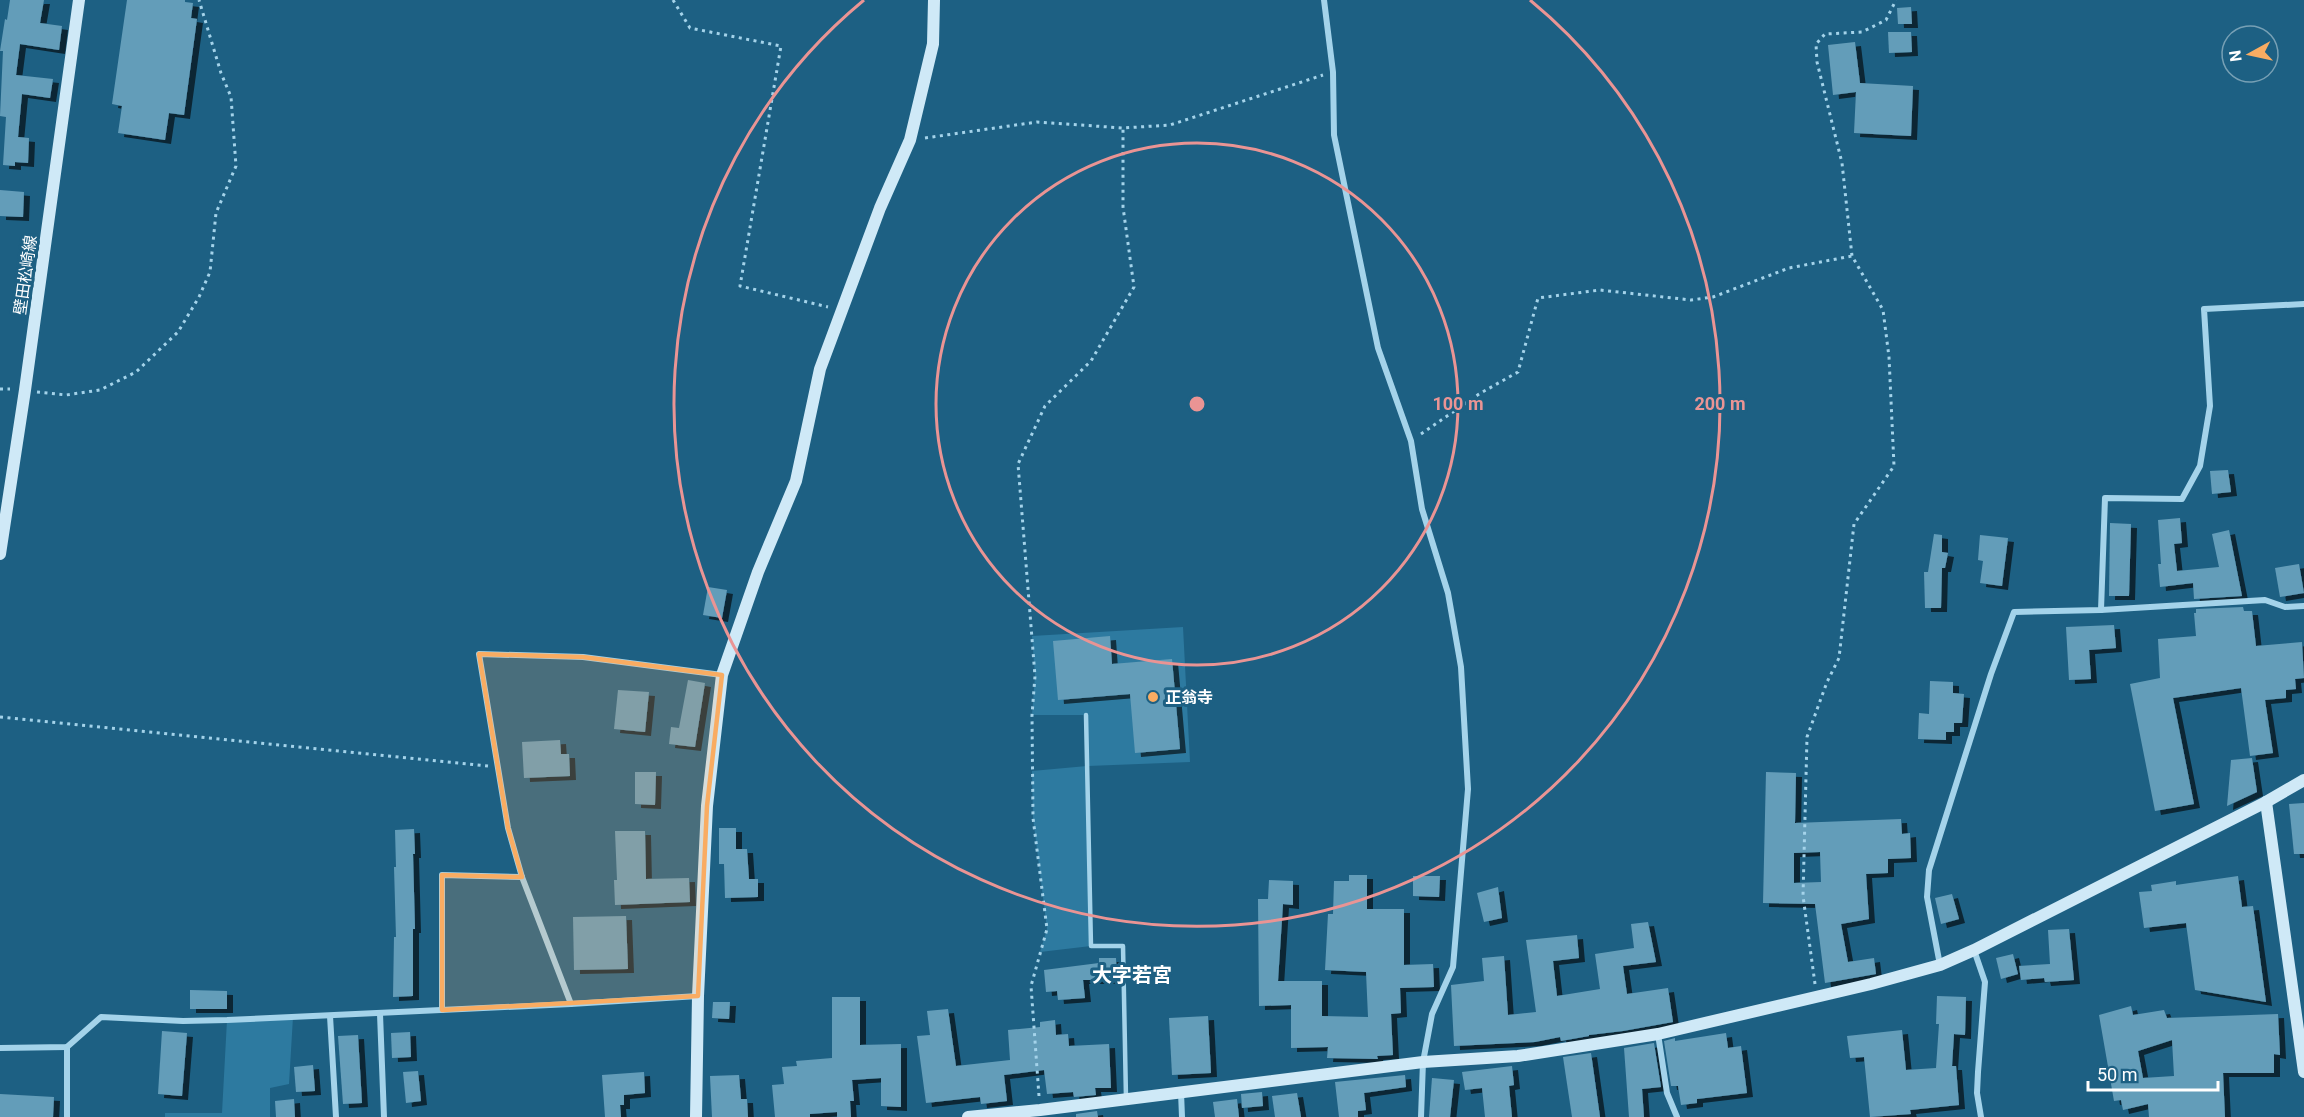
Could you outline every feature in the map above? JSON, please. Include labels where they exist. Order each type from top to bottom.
[{"type":"street","name":"壁田松崎線","points":[[0,554],[79,0]]},
{"type":"street","points":[[696,1117],[698,996],[706,806],[722,675],[758,572],[796,481],[820,369],[880,208],[910,140],[933,44],[934,0]]},
{"type":"street","points":[[1324,0],[1333,72],[1334,135],[1376,337],[1411,441],[1422,509],[1448,593],[1461,667],[1467,789],[1453,967],[1432,1014],[1423,1062],[1421,1117]]},
{"type":"street","points":[[2101,610],[2105,498],[2182,499],[2200,466],[2210,406],[2204,309],[2304,304]]},
{"type":"street","points":[[1940,965],[1927,897],[1929,870],[1991,674],[2014,612],[2101,610],[2265,600],[2285,607],[2304,606]]},
{"type":"street","points":[[571,1004],[522,876],[508,828],[479,654],[583,657],[722,675]]},
{"type":"street","points":[[968,1117],[1423,1062],[1518,1056],[1658,1034],[1817,998],[1940,965],[1974,950],[2304,780]]},
{"type":"street","points":[[2266,801],[2304,1072]]},
{"type":"street","points":[[442,1010],[442,875],[522,876]]},
{"type":"street","points":[[1974,950],[1985,982],[1977,1093],[1981,1117]]},
{"type":"street","points":[[0,1048],[67,1047],[101,1017],[183,1021],[330,1016],[698,996]]},
{"type":"street","points":[[380,1014],[384,1117]]},
{"type":"street","points":[[330,1016],[336,1117]]},
{"type":"street","points":[[1658,1034],[1667,1093],[1677,1117]]},
{"type":"street","points":[[67,1047],[67,1117]]},
{"type":"street","points":[[1181,1092],[1182,1117]]},
{"type":"lane","points":[[1086,715],[1091,946],[1123,946],[1126,1098]]},
{"type":"path","points":[[0,389],[66,395],[100,390],[136,372],[178,332],[199,297],[210,272],[216,213],[236,166],[231,97],[221,73],[199,0]]},
{"type":"path","points":[[673,0],[690,28],[781,46],[740,286],[842,310]]},
{"type":"path","points":[[1817,998],[1803,896],[1807,737],[1827,682],[1839,657],[1854,524],[1894,466],[1889,357],[1883,310],[1852,256],[1842,163],[1817,62],[1816,44],[1825,34],[1862,32],[1886,20],[1896,0]]},
{"type":"path","points":[[910,140],[1037,122],[1123,128],[1170,125],[1333,72]]},
{"type":"path","points":[[1040,1110],[1031,986],[1047,929],[1033,818],[1032,715],[1035,676],[1018,464],[1045,406],[1090,361],[1134,287],[1123,207],[1123,128]]},
{"type":"path","points":[[1411,441],[1479,394],[1518,372],[1538,298],[1600,290],[1691,300],[1713,297],[1789,268],[1852,256]]},
{"type":"path","points":[[0,717],[498,766]]},
{"type":"highlighted area","points":[[479,654],[583,657],[722,675],[707,806],[698,996],[442,1010],[442,875],[522,877],[508,828]]},
{"type":"shaded area","points":[[1183,627],[1190,762],[1088,766],[1091,946],[1040,952],[1047,929],[1033,818],[1032,771],[1087,766],[1086,715],[1032,715],[1035,676],[1032,636]]},
{"type":"shaded area","points":[[293,1017],[289,1084],[270,1088],[270,1117],[165,1117],[165,1113],[222,1113],[227,1020]]},
{"type":"building","points":[[10,0],[44,0],[40,23],[62,26],[59,50],[20,44],[16,75],[53,79],[50,98],[22,94],[18,137],[29,138],[28,163],[15,162],[15,166],[3,165],[6,117],[0,116],[3,51],[0,51]]},
{"type":"building","points":[[127,0],[185,0],[185,2],[193,3],[191,18],[197,19],[184,115],[169,113],[165,140],[118,133],[122,106],[112,104]]},
{"type":"building","points":[[1911,7],[1912,24],[1898,24],[1897,8]]},
{"type":"building","points":[[1888,32],[1911,32],[1912,52],[1889,53]]},
{"type":"building","points":[[1855,42],[1860,83],[1913,86],[1911,136],[1854,133],[1856,92],[1833,95],[1828,45]]},
{"type":"building","points":[[0,190],[24,192],[23,217],[0,216]]},
{"type":"building","points":[[2228,470],[2231,492],[2212,494],[2210,471]]},
{"type":"building","points":[[2180,518],[2182,543],[2174,544],[2177,571],[2219,567],[2212,534],[2229,530],[2242,596],[2194,599],[2193,583],[2160,587],[2158,520]]},
{"type":"building","points":[[2110,523],[2131,524],[2129,596],[2109,596]]},
{"type":"building","points":[[1934,534],[1942,535],[1942,552],[1948,553],[1945,568],[1942,568],[1941,608],[1925,608],[1924,572],[1928,572]]},
{"type":"building","points":[[1980,535],[2008,538],[2002,586],[1980,583],[1983,561],[1978,560]]},
{"type":"building","points":[[2299,564],[2304,593],[2280,597],[2275,568]]},
{"type":"building","points":[[708,587],[727,590],[722,618],[703,615]]},
{"type":"building","points":[[2243,607],[2244,611],[2252,611],[2256,646],[2302,642],[2304,678],[2295,679],[2296,689],[2286,690],[2286,698],[2265,700],[2273,753],[2250,756],[2241,688],[2173,698],[2194,804],[2155,811],[2130,684],[2160,678],[2158,639],[2196,636],[2194,613],[2196,609]]},
{"type":"building","points":[[2114,625],[2116,648],[2089,650],[2091,679],[2069,680],[2066,627]]},
{"type":"building","name":"正翁寺","points":[[1110,636],[1112,664],[1172,659],[1180,749],[1135,753],[1130,694],[1058,700],[1053,641]]},
{"type":"building","points":[[688,680],[705,683],[695,747],[669,744],[671,727],[679,728]]},
{"type":"building","points":[[1930,681],[1953,682],[1953,693],[1964,694],[1962,723],[1954,723],[1954,732],[1946,732],[1946,740],[1918,739],[1919,713],[1929,714]]},
{"type":"building","points":[[618,690],[649,692],[645,732],[614,729]]},
{"type":"building","points":[[560,740],[561,754],[569,754],[570,776],[524,778],[522,742]]},
{"type":"building","points":[[2252,758],[2257,792],[2227,806],[2231,760]]},
{"type":"building","points":[[635,772],[656,772],[655,805],[635,804]]},
{"type":"building","points":[[1766,772],[1796,773],[1795,823],[1901,819],[1902,834],[1910,833],[1911,858],[1888,859],[1888,873],[1866,874],[1869,919],[1841,924],[1848,962],[1874,958],[1876,974],[1825,983],[1815,904],[1763,903]],"holes":[[[1820,852],[1821,882],[1794,883],[1794,853]]]},
{"type":"building","points":[[2304,803],[2304,854],[2294,854],[2289,804]]},
{"type":"building","points":[[719,828],[736,828],[736,849],[747,849],[749,879],[758,879],[758,897],[725,898],[724,864],[719,864]]},
{"type":"building","points":[[414,829],[413,996],[393,997],[394,937],[396,937],[395,830]]},
{"type":"building","points":[[615,831],[645,831],[646,879],[689,878],[690,902],[615,905],[614,880],[617,880]]},
{"type":"building","points":[[1349,875],[1367,875],[1367,909],[1404,909],[1404,965],[1433,964],[1434,987],[1400,988],[1401,1013],[1391,1014],[1393,1055],[1377,1056],[1378,1059],[1327,1058],[1328,1047],[1291,1048],[1291,1005],[1259,1006],[1258,899],[1268,899],[1269,880],[1293,881],[1293,905],[1283,904],[1278,981],[1322,981],[1322,1016],[1368,1017],[1366,972],[1325,970],[1328,914],[1333,914],[1334,881],[1349,881]]},
{"type":"building","points":[[1413,876],[1440,876],[1439,897],[1413,896]]},
{"type":"building","points":[[2238,876],[2242,907],[2253,906],[2266,1002],[2195,990],[2186,923],[2144,928],[2139,892],[2152,891],[2151,885],[2176,881],[2176,885]]},
{"type":"building","points":[[1498,887],[1502,918],[1484,922],[1477,893]]},
{"type":"building","points":[[1952,894],[1959,919],[1941,924],[1935,898]]},
{"type":"building","points":[[626,916],[628,969],[574,970],[573,917]]},
{"type":"building","points":[[1648,922],[1656,962],[1623,966],[1627,994],[1668,988],[1673,1022],[1561,1041],[1560,1037],[1535,1042],[1454,1046],[1451,985],[1484,981],[1482,958],[1504,956],[1508,1015],[1536,1012],[1526,940],[1577,935],[1579,958],[1553,961],[1557,996],[1600,989],[1595,954],[1634,948],[1631,924]]},
{"type":"building","points":[[2069,929],[2074,980],[2045,982],[2044,978],[2021,980],[2019,966],[2050,964],[2048,930]]},
{"type":"building","points":[[2013,954],[2018,974],[2001,979],[1996,958]]},
{"type":"building","points":[[1099,958],[1116,958],[1117,980],[1083,980],[1085,998],[1058,1000],[1057,991],[1046,992],[1044,970],[1099,963]]},
{"type":"building","points":[[190,990],[227,991],[227,1009],[190,1009]]},
{"type":"building","points":[[1937,996],[1966,997],[1965,1035],[1954,1034],[1952,1066],[1956,1066],[1959,1105],[1910,1110],[1911,1114],[1870,1117],[1864,1057],[1850,1058],[1847,1036],[1902,1030],[1906,1070],[1936,1068],[1939,1024],[1936,1024]]},
{"type":"building","points":[[832,997],[860,997],[860,1045],[901,1044],[901,1107],[881,1106],[881,1078],[852,1080],[854,1101],[850,1101],[851,1117],[837,1117],[837,1112],[810,1114],[810,1117],[775,1117],[772,1085],[784,1084],[782,1067],[797,1066],[796,1061],[832,1058]]},
{"type":"building","points":[[713,1002],[730,1002],[729,1019],[712,1018]]},
{"type":"building","points":[[2131,1006],[2133,1015],[2164,1010],[2167,1018],[2278,1014],[2280,1055],[2274,1054],[2274,1073],[2223,1073],[2225,1117],[2149,1117],[2148,1104],[2123,1110],[2121,1100],[2114,1101],[2099,1015]],"holes":[[[2172,1040],[2174,1076],[2143,1078],[2138,1051]]]},
{"type":"building","points":[[948,1009],[956,1066],[1010,1060],[1008,1030],[1040,1027],[1040,1022],[1055,1020],[1056,1035],[1068,1034],[1069,1046],[1109,1044],[1111,1088],[1095,1088],[1096,1095],[1074,1097],[1073,1092],[1047,1094],[1044,1070],[1004,1075],[1007,1101],[981,1104],[980,1097],[926,1103],[917,1036],[930,1035],[927,1011]]},
{"type":"building","points":[[1208,1016],[1211,1073],[1172,1075],[1169,1018]]},
{"type":"building","points":[[162,1031],[187,1033],[182,1096],[158,1094]]},
{"type":"building","points":[[410,1032],[411,1057],[392,1058],[391,1033]]},
{"type":"building","points":[[1726,1033],[1728,1048],[1741,1046],[1747,1093],[1697,1099],[1697,1103],[1681,1105],[1678,1086],[1671,1086],[1664,1041]]},
{"type":"building","points":[[358,1035],[362,1103],[343,1104],[338,1036]]},
{"type":"building","points":[[1654,1043],[1661,1087],[1642,1089],[1644,1117],[1629,1117],[1624,1048]]},
{"type":"building","points":[[1591,1053],[1600,1117],[1572,1117],[1563,1057]]},
{"type":"building","points":[[313,1065],[315,1091],[296,1092],[294,1067]]},
{"type":"building","points":[[1512,1066],[1514,1085],[1509,1086],[1512,1117],[1485,1117],[1482,1088],[1465,1090],[1462,1072]]},
{"type":"building","points":[[418,1071],[421,1101],[406,1103],[403,1072]]},
{"type":"building","points":[[644,1072],[645,1093],[624,1095],[624,1105],[620,1105],[621,1117],[605,1117],[602,1075]]},
{"type":"building","points":[[739,1075],[741,1099],[747,1099],[748,1117],[712,1117],[710,1076]]},
{"type":"building","points":[[1405,1075],[1406,1087],[1364,1093],[1366,1110],[1358,1111],[1358,1117],[1339,1117],[1335,1082]]},
{"type":"building","points":[[1432,1078],[1454,1080],[1450,1117],[1429,1117]]},
{"type":"building","points":[[1262,1092],[1263,1106],[1242,1108],[1241,1094]]},
{"type":"building","points":[[1297,1093],[1301,1117],[1275,1117],[1272,1096]]},
{"type":"building","points":[[0,1094],[54,1097],[53,1117],[0,1117]]},
{"type":"building","points":[[294,1099],[295,1117],[276,1117],[275,1101]]},
{"type":"building","points":[[1237,1099],[1239,1117],[1215,1117],[1213,1102]]},
{"type":"building","points":[[1097,1111],[1098,1117],[1076,1117],[1076,1114]]},
{"type":"place","name":"正翁寺","points":[[1153,697]]},
{"type":"district","name":"大字若宮","points":[[1132,975]]}]
